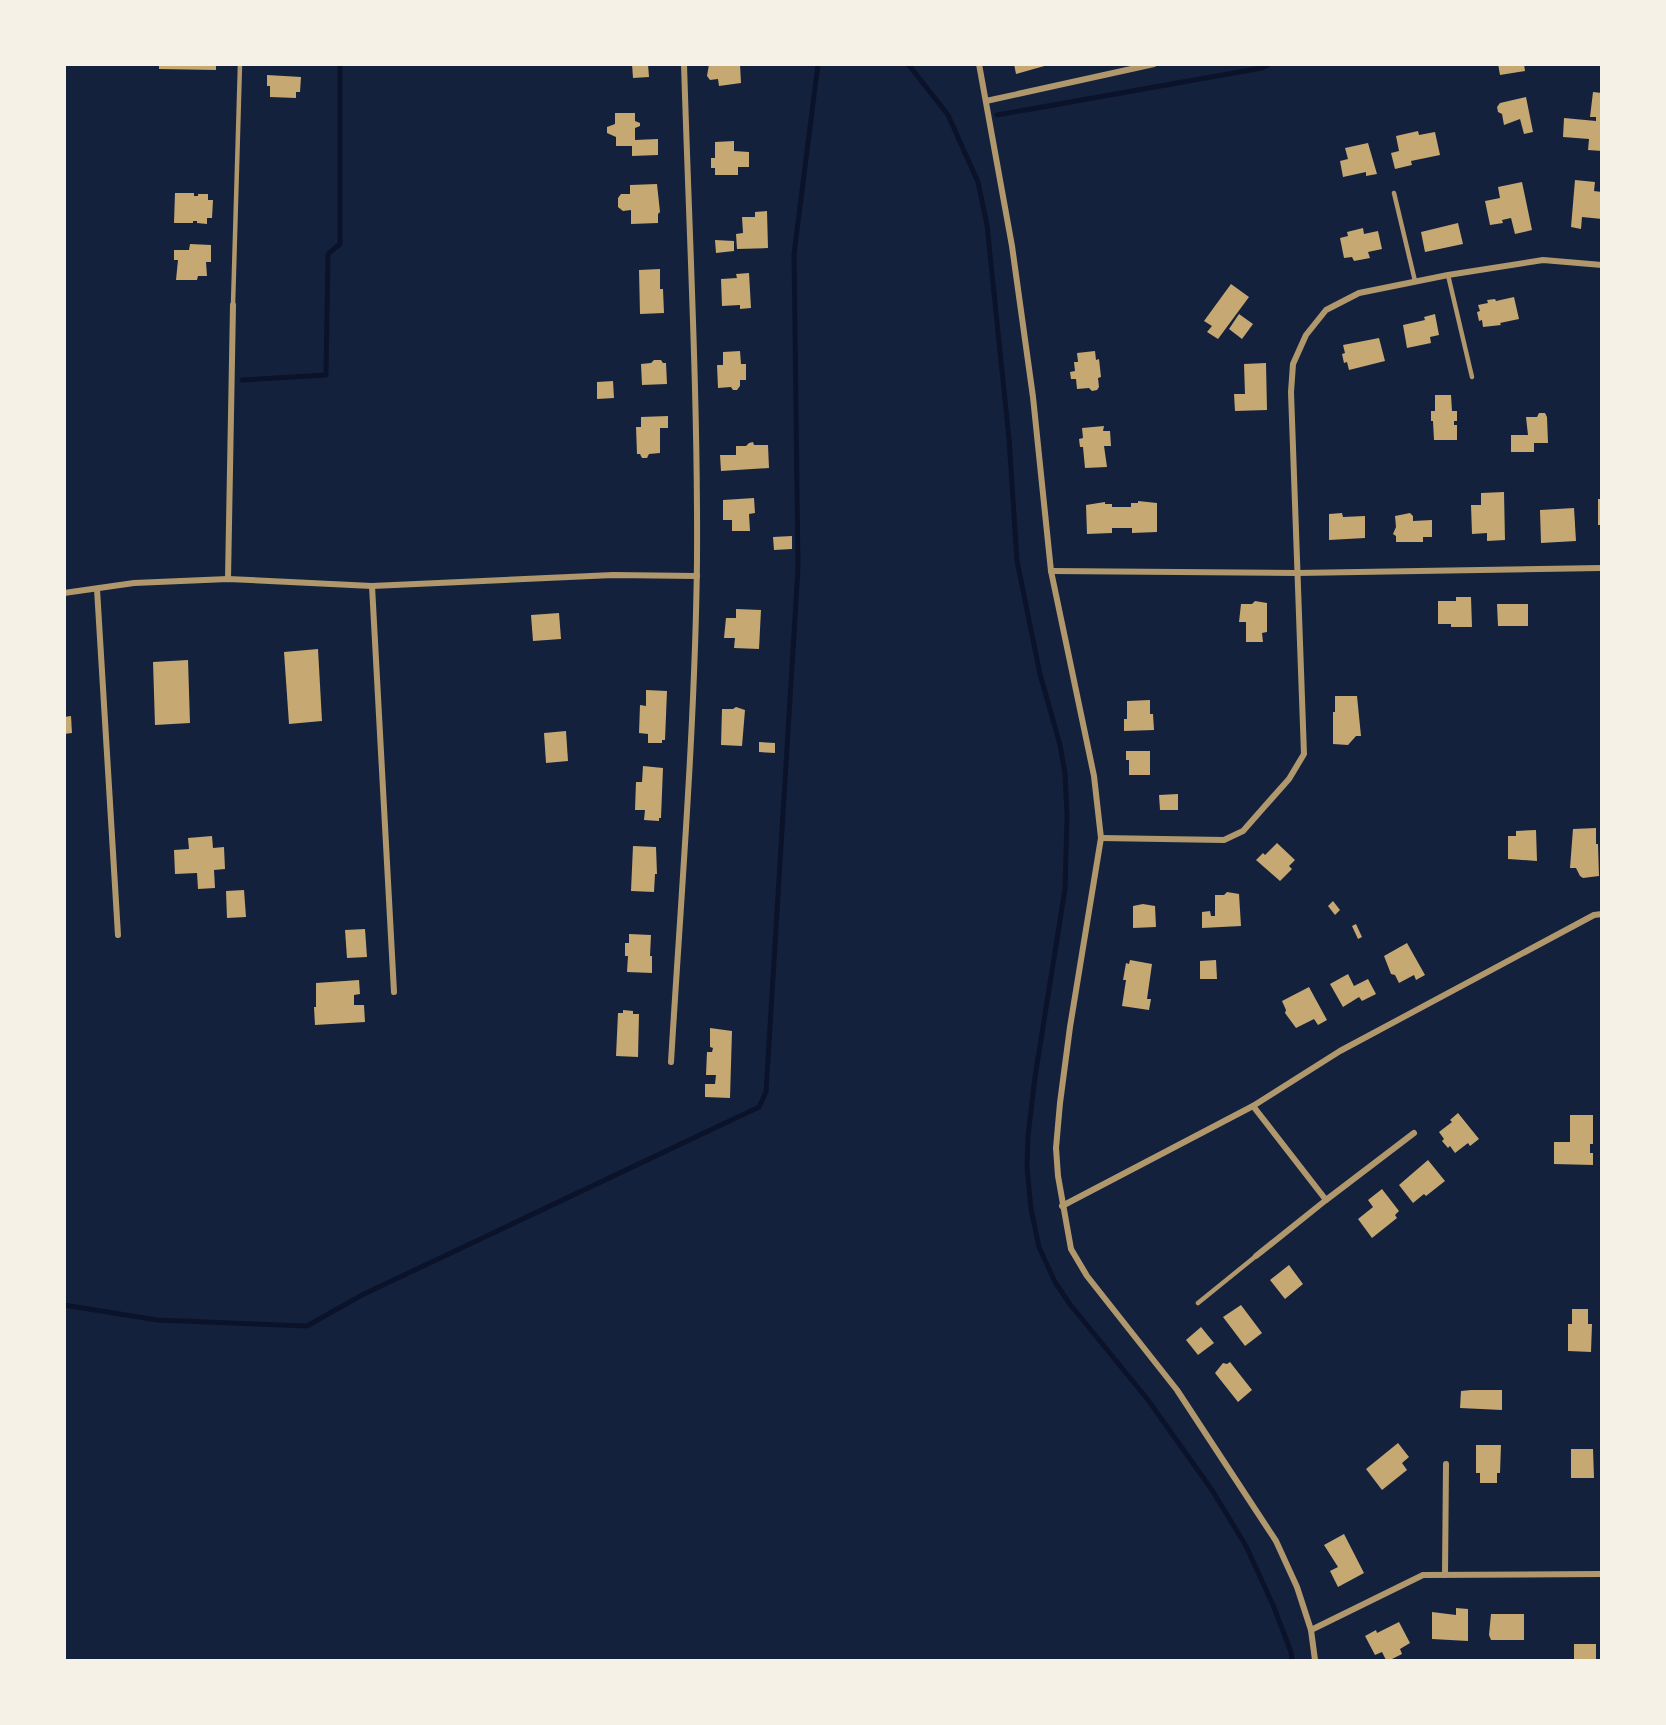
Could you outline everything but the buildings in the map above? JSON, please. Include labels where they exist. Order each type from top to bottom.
[{"type":"street","points":[[672,1062],[694,674],[697,576],[684,64]]},
{"type":"street","points":[[979,64],[1012,246],[1033,397],[1051,571],[1094,776],[1101,838],[1070,1027],[1056,1148],[1062,1206],[1071,1249],[1087,1276],[1176,1390],[1276,1541],[1297,1587],[1311,1630],[1315,1660]]},
{"type":"street","points":[[986,101],[1154,64]]},
{"type":"street","points":[[1101,838],[1224,840],[1243,831],[1289,779],[1304,754],[1291,392],[1293,364],[1306,335],[1326,310],[1359,293],[1448,275],[1543,260],[1602,265]]},
{"type":"street","points":[[228,579],[233,305]]},
{"type":"street","points":[[1051,571],[1297,573],[1602,568]]},
{"type":"street","points":[[64,593],[134,583],[228,579],[372,586],[613,575],[697,576]]},
{"type":"street","points":[[372,586],[394,992]]},
{"type":"street","points":[[97,589],[118,935]]},
{"type":"street","points":[[1062,1206],[1253,1106],[1340,1051],[1594,915],[1602,914]]},
{"type":"street","points":[[1253,1106],[1326,1200]]},
{"type":"street","points":[[1256,1256],[1414,1133]]},
{"type":"street","points":[[1445,1575],[1446,1464]]},
{"type":"street","points":[[1311,1630],[1423,1575],[1602,1574]]},
{"type":"lane","points":[[233,305],[240,64]]},
{"type":"lane","points":[[1394,193],[1415,281]]},
{"type":"lane","points":[[1448,275],[1472,377]]},
{"type":"lane","points":[[1198,1303],[1256,1256]]},
{"type":"waterway","points":[[242,380],[326,375],[328,254],[340,244],[340,64]]},
{"type":"waterway","points":[[64,1305],[157,1320],[307,1326],[362,1295],[759,1107],[766,1092],[798,568],[794,254],[818,64]]},
{"type":"waterway","points":[[908,64],[948,115],[978,182],[987,225],[1009,439],[1017,561],[1040,674],[1060,745],[1065,773],[1067,815],[1065,889],[1035,1077],[1028,1136],[1027,1167],[1031,1209],[1039,1247],[1055,1282],[1069,1303],[1148,1400],[1212,1490],[1246,1546],[1273,1605],[1292,1660]]},
{"type":"waterway","points":[[997,115],[1262,68],[1269,64]]}]
